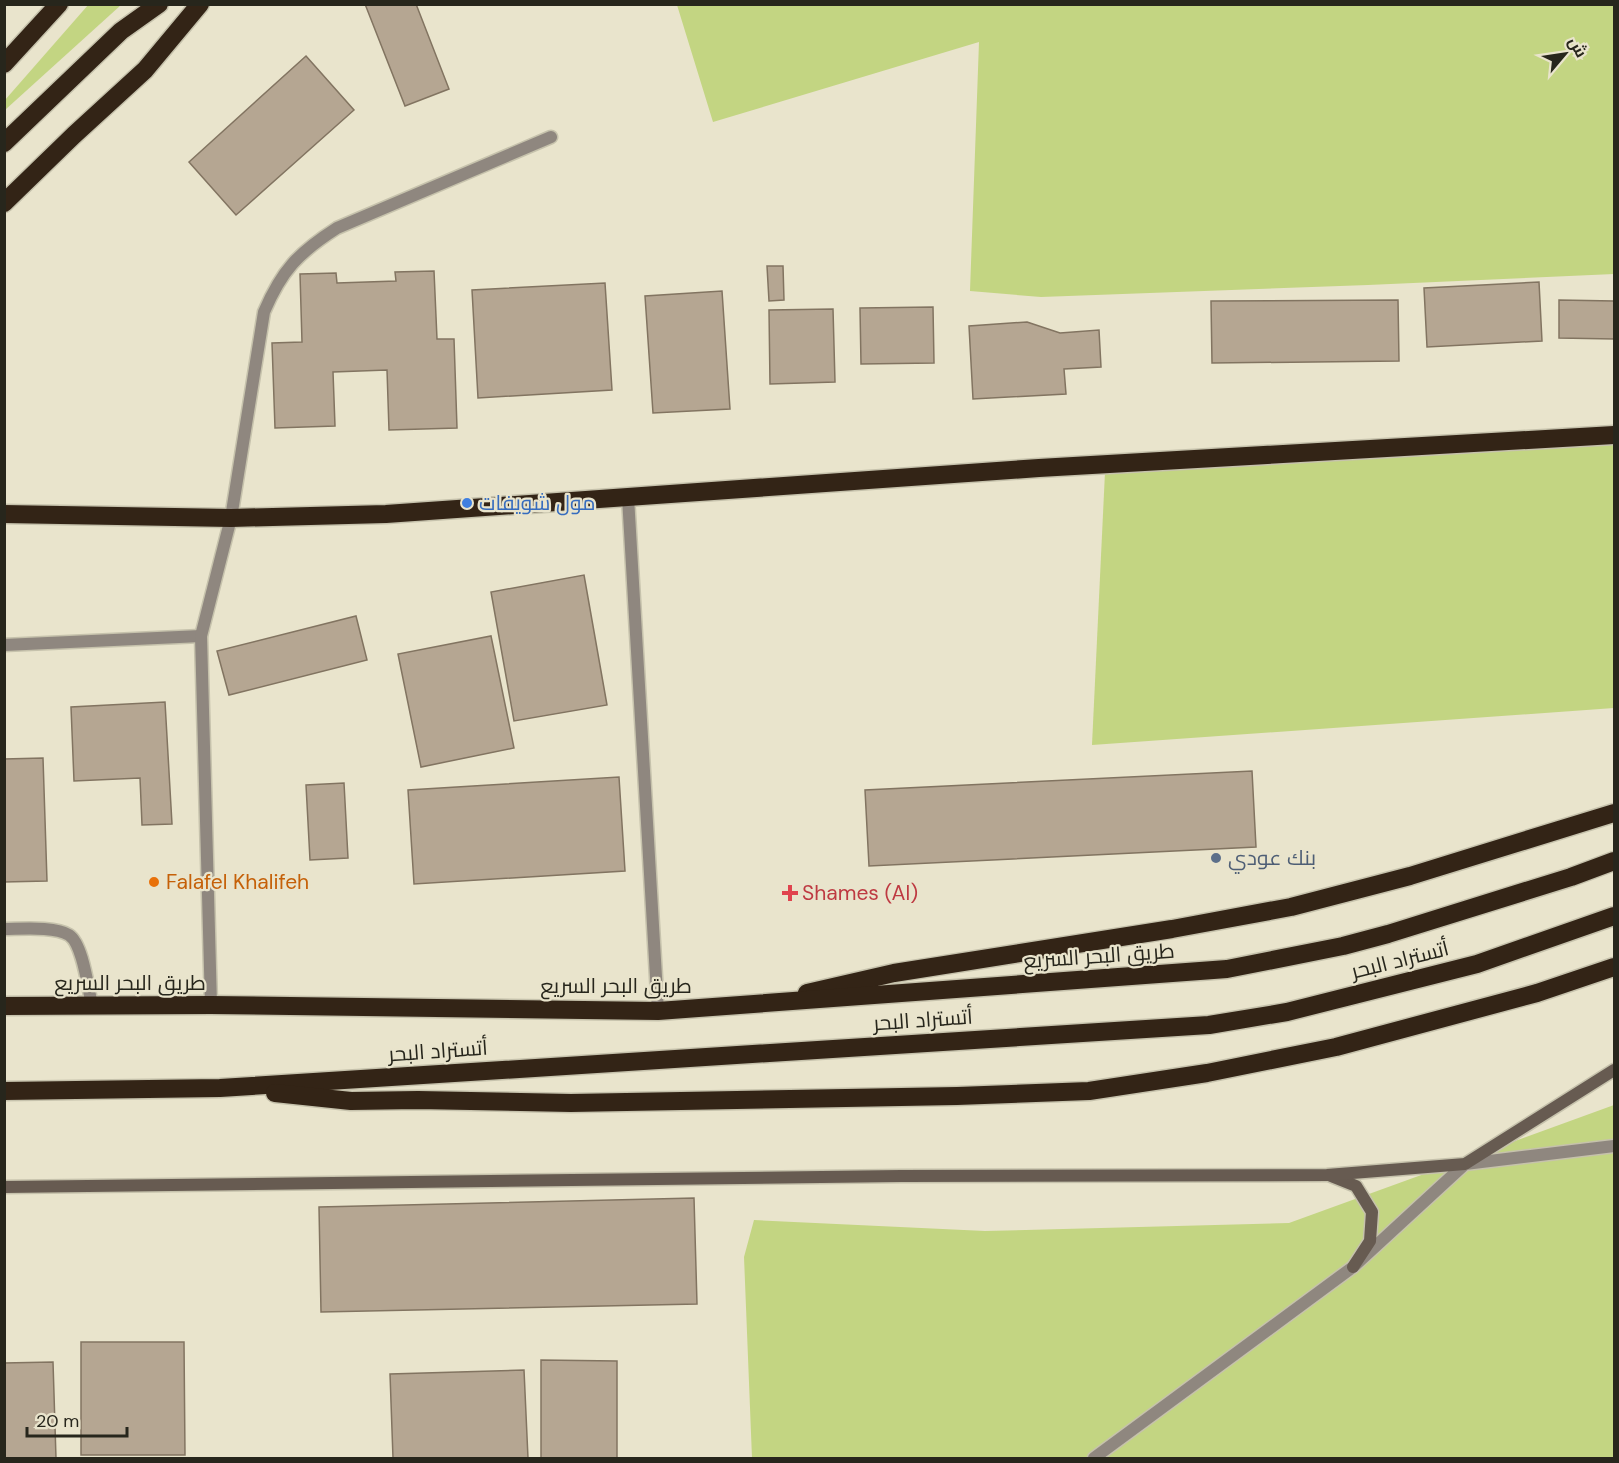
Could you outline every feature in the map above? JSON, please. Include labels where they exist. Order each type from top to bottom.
[{"type":"highway","points":[[4,64],[59,4]]},
{"type":"highway","points":[[4,143],[121,31],[159,4]]},
{"type":"highway","points":[[4,203],[145,70],[200,4]]},
{"type":"highway","points":[[4,514],[231,518],[386,514],[1039,468],[1614,435]]},
{"type":"highway","points":[[769,1004],[817,990],[894,973],[1172,929],[1291,907],[1410,876],[1614,813]]},
{"type":"highway","name":"أتستراد البحر","points":[[1227,969],[1343,946],[1388,934],[1614,861]]},
{"type":"highway","name":"أتستراد البحر","points":[[220,1088],[1209,1025],[1287,1012],[1477,964],[1614,916]]},
{"type":"highway","points":[[4,1090],[220,1088],[351,1101],[571,1103],[934,1096],[1089,1090],[1207,1073],[1336,1047],[1537,993],[1614,967]]},
{"type":"highway","name":"طريق البحر السريع","points":[[4,1006],[211,1005],[658,1011],[1227,969]]},
{"type":"street","points":[[211,1005],[201,636],[231,518],[264,312],[275,286],[292,263],[313,243],[337,228],[551,137]]},
{"type":"street","points":[[628,497],[658,1011]]},
{"type":"street","points":[[4,645],[201,636]]},
{"type":"street","points":[[4,929],[53,930],[70,936],[78,948],[92,1005]]},
{"type":"street","points":[[1094,1458],[1353,1267],[1465,1164],[1614,1070]]},
{"type":"street","points":[[4,1187],[901,1176],[1327,1174],[1465,1164],[1614,1146]]},
{"type":"street","points":[[1327,1174],[1356,1186],[1372,1212],[1370,1241],[1353,1267]]},
{"type":"green space","points":[[89,4],[121,5],[5,110],[5,100]]},
{"type":"green space","points":[[677,5],[1614,5],[1614,274],[1041,297],[970,291],[979,42],[713,122]]},
{"type":"green space","points":[[1614,430],[1614,708],[1092,745],[1105,472]]},
{"type":"green space","points":[[1614,1105],[1614,1458],[752,1458],[744,1257],[754,1220],[985,1231],[1289,1223]]},
{"type":"building","points":[[365,4],[416,4],[449,89],[405,106]]},
{"type":"building","points":[[306,56],[354,110],[236,215],[189,162]]},
{"type":"building","points":[[767,266],[783,266],[784,300],[769,301]]},
{"type":"building","points":[[434,271],[437,339],[454,339],[457,428],[389,430],[387,370],[333,372],[335,426],[275,428],[272,343],[302,342],[300,274],[336,273],[337,283],[396,281],[395,272]]},
{"type":"building","points":[[1539,282],[1542,341],[1427,347],[1424,288]]},
{"type":"building","points":[[605,283],[612,390],[478,398],[472,290]]},
{"type":"building","points":[[722,291],[730,409],[653,413],[645,296]]},
{"type":"building","points":[[1398,300],[1399,361],[1212,363],[1211,301]]},
{"type":"building","points":[[1559,300],[1614,301],[1614,339],[1559,338]]},
{"type":"building","points":[[933,307],[934,363],[861,364],[860,308]]},
{"type":"building","points":[[833,309],[835,382],[770,384],[769,310]]},
{"type":"building","points":[[1027,322],[1060,333],[1099,330],[1101,367],[1064,369],[1066,394],[973,399],[969,326]]},
{"type":"building","points":[[584,575],[607,705],[514,721],[491,592]]},
{"type":"building","points":[[356,616],[367,660],[229,695],[217,651]]},
{"type":"building","points":[[491,636],[514,748],[421,767],[398,654]]},
{"type":"building","points":[[165,702],[172,824],[142,825],[140,778],[74,781],[71,707]]},
{"type":"building","points":[[43,758],[47,881],[4,882],[4,759]]},
{"type":"building","points":[[1252,771],[1256,847],[869,866],[865,790]]},
{"type":"building","points":[[619,777],[625,871],[414,884],[408,790]]},
{"type":"building","points":[[344,783],[348,858],[310,860],[306,785]]},
{"type":"building","points":[[694,1198],[697,1304],[321,1312],[319,1207]]},
{"type":"building","points":[[81,1342],[184,1342],[185,1455],[81,1455]]},
{"type":"building","points":[[541,1360],[617,1361],[617,1458],[541,1458]]},
{"type":"building","points":[[53,1362],[56,1458],[4,1458],[4,1363]]},
{"type":"building","points":[[524,1370],[528,1458],[393,1458],[390,1374]]},
{"type":"place","name":"مول شويفات","points":[[467,503]]},
{"type":"place","name":"بنك عودي","points":[[1216,858]]},
{"type":"place","name":"Falafel Khalifeh","points":[[154,882]]},
{"type":"place","name":"Shames (Al)","points":[[790,893]]}]
